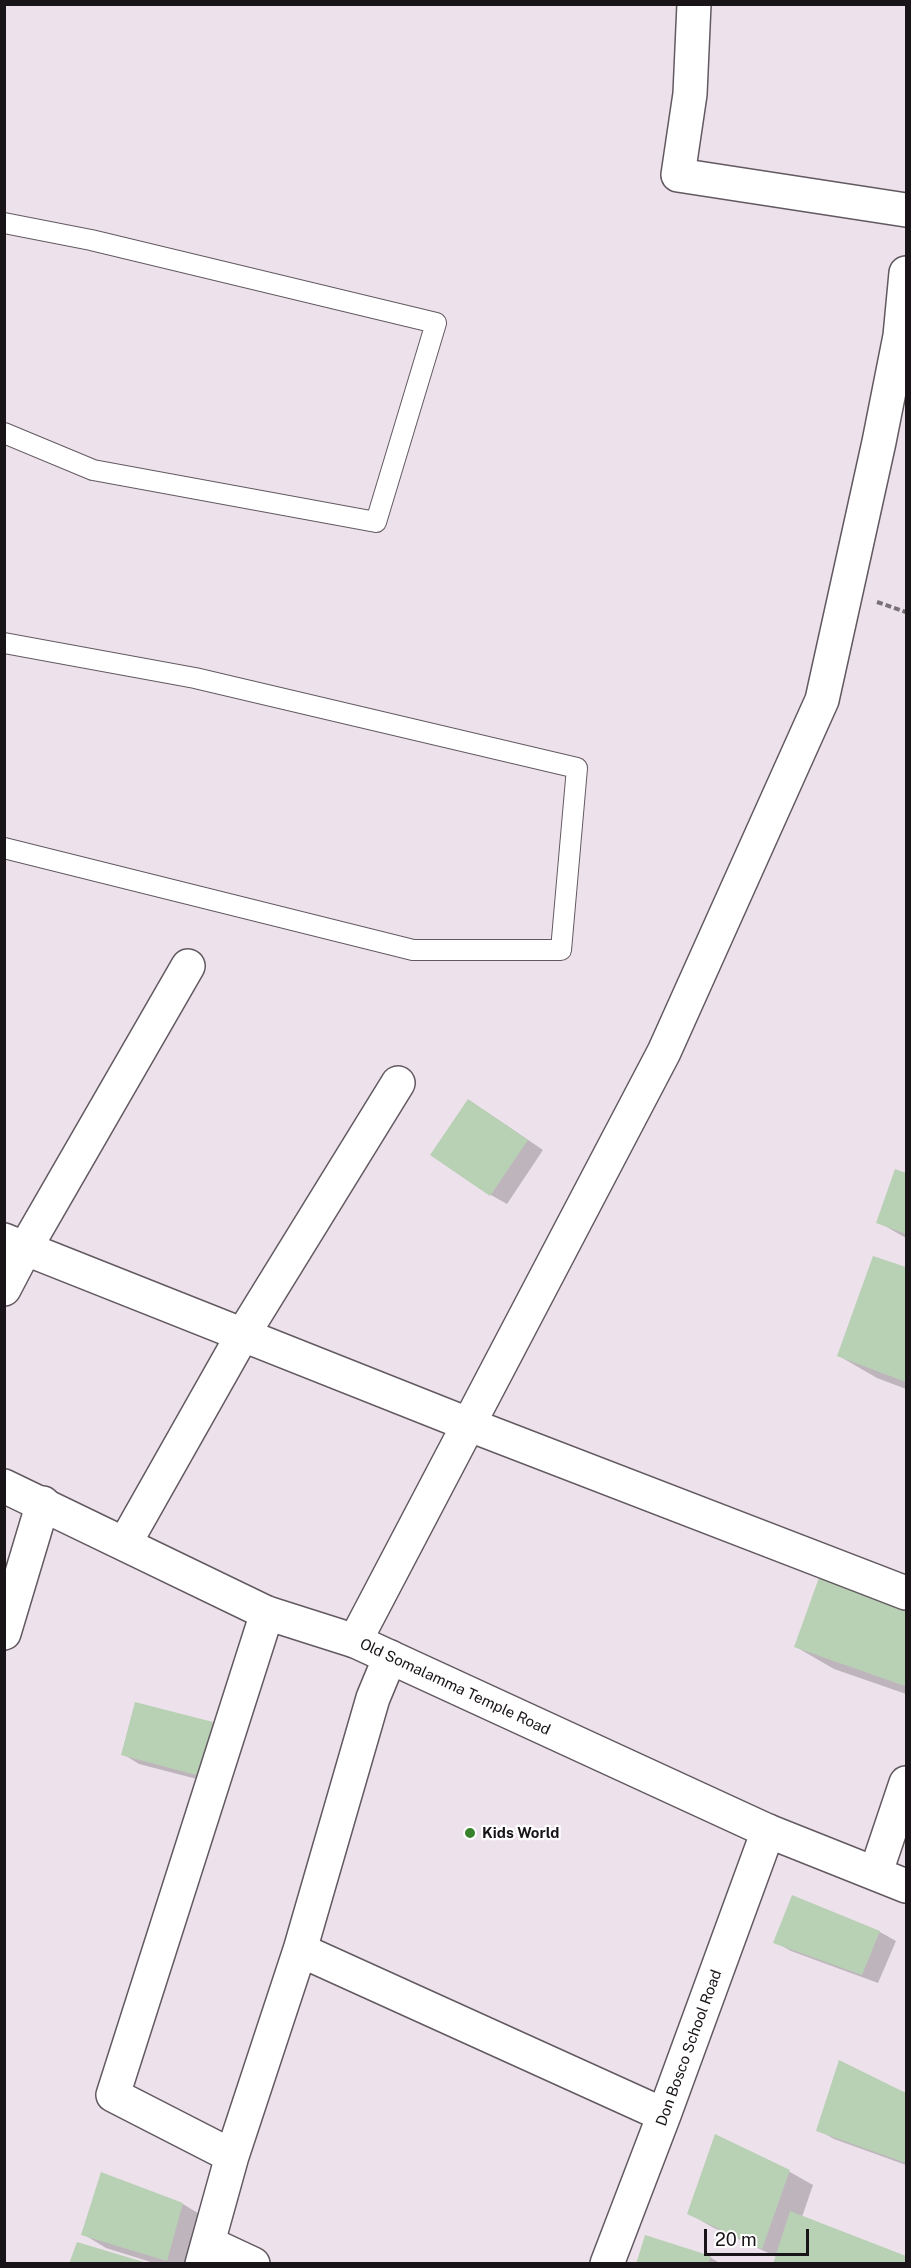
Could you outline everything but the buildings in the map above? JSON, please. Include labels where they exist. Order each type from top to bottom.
[{"type":"street","points":[[694,4],[690,94],[678,175],[906,210]]},
{"type":"street","points":[[355,1641],[664,1052],[822,700],[893,445],[906,273]]},
{"type":"street","points":[[4,1289],[15,1243],[188,966]]},
{"type":"street","points":[[125,1543],[242,1336],[398,1083]]},
{"type":"street","points":[[15,1243],[242,1336],[906,1593]]},
{"type":"street","name":"Old Somalamma Temple Road","points":[[4,1486],[267,1613],[355,1641],[768,1831],[876,1872],[906,1886]]},
{"type":"street","points":[[4,1633],[43,1503]]},
{"type":"street","points":[[232,2156],[113,2095],[267,1613]]},
{"type":"street","points":[[253,2264],[205,2253],[232,2156],[300,1950],[373,1698],[390,1657]]},
{"type":"street","points":[[876,1872],[906,1783]]},
{"type":"street","name":"Don Bosco School Road","points":[[607,2264],[768,1831]]},
{"type":"street","points":[[300,1950],[664,2115]]},
{"type":"lane","points":[[4,223],[91,240],[436,323],[376,522],[93,470],[4,433]]},
{"type":"lane","points":[[4,643],[195,678],[578,768],[561,950],[413,950],[4,848]]},
{"type":"place","name":"Kids World","points":[[470,1833]]}]
